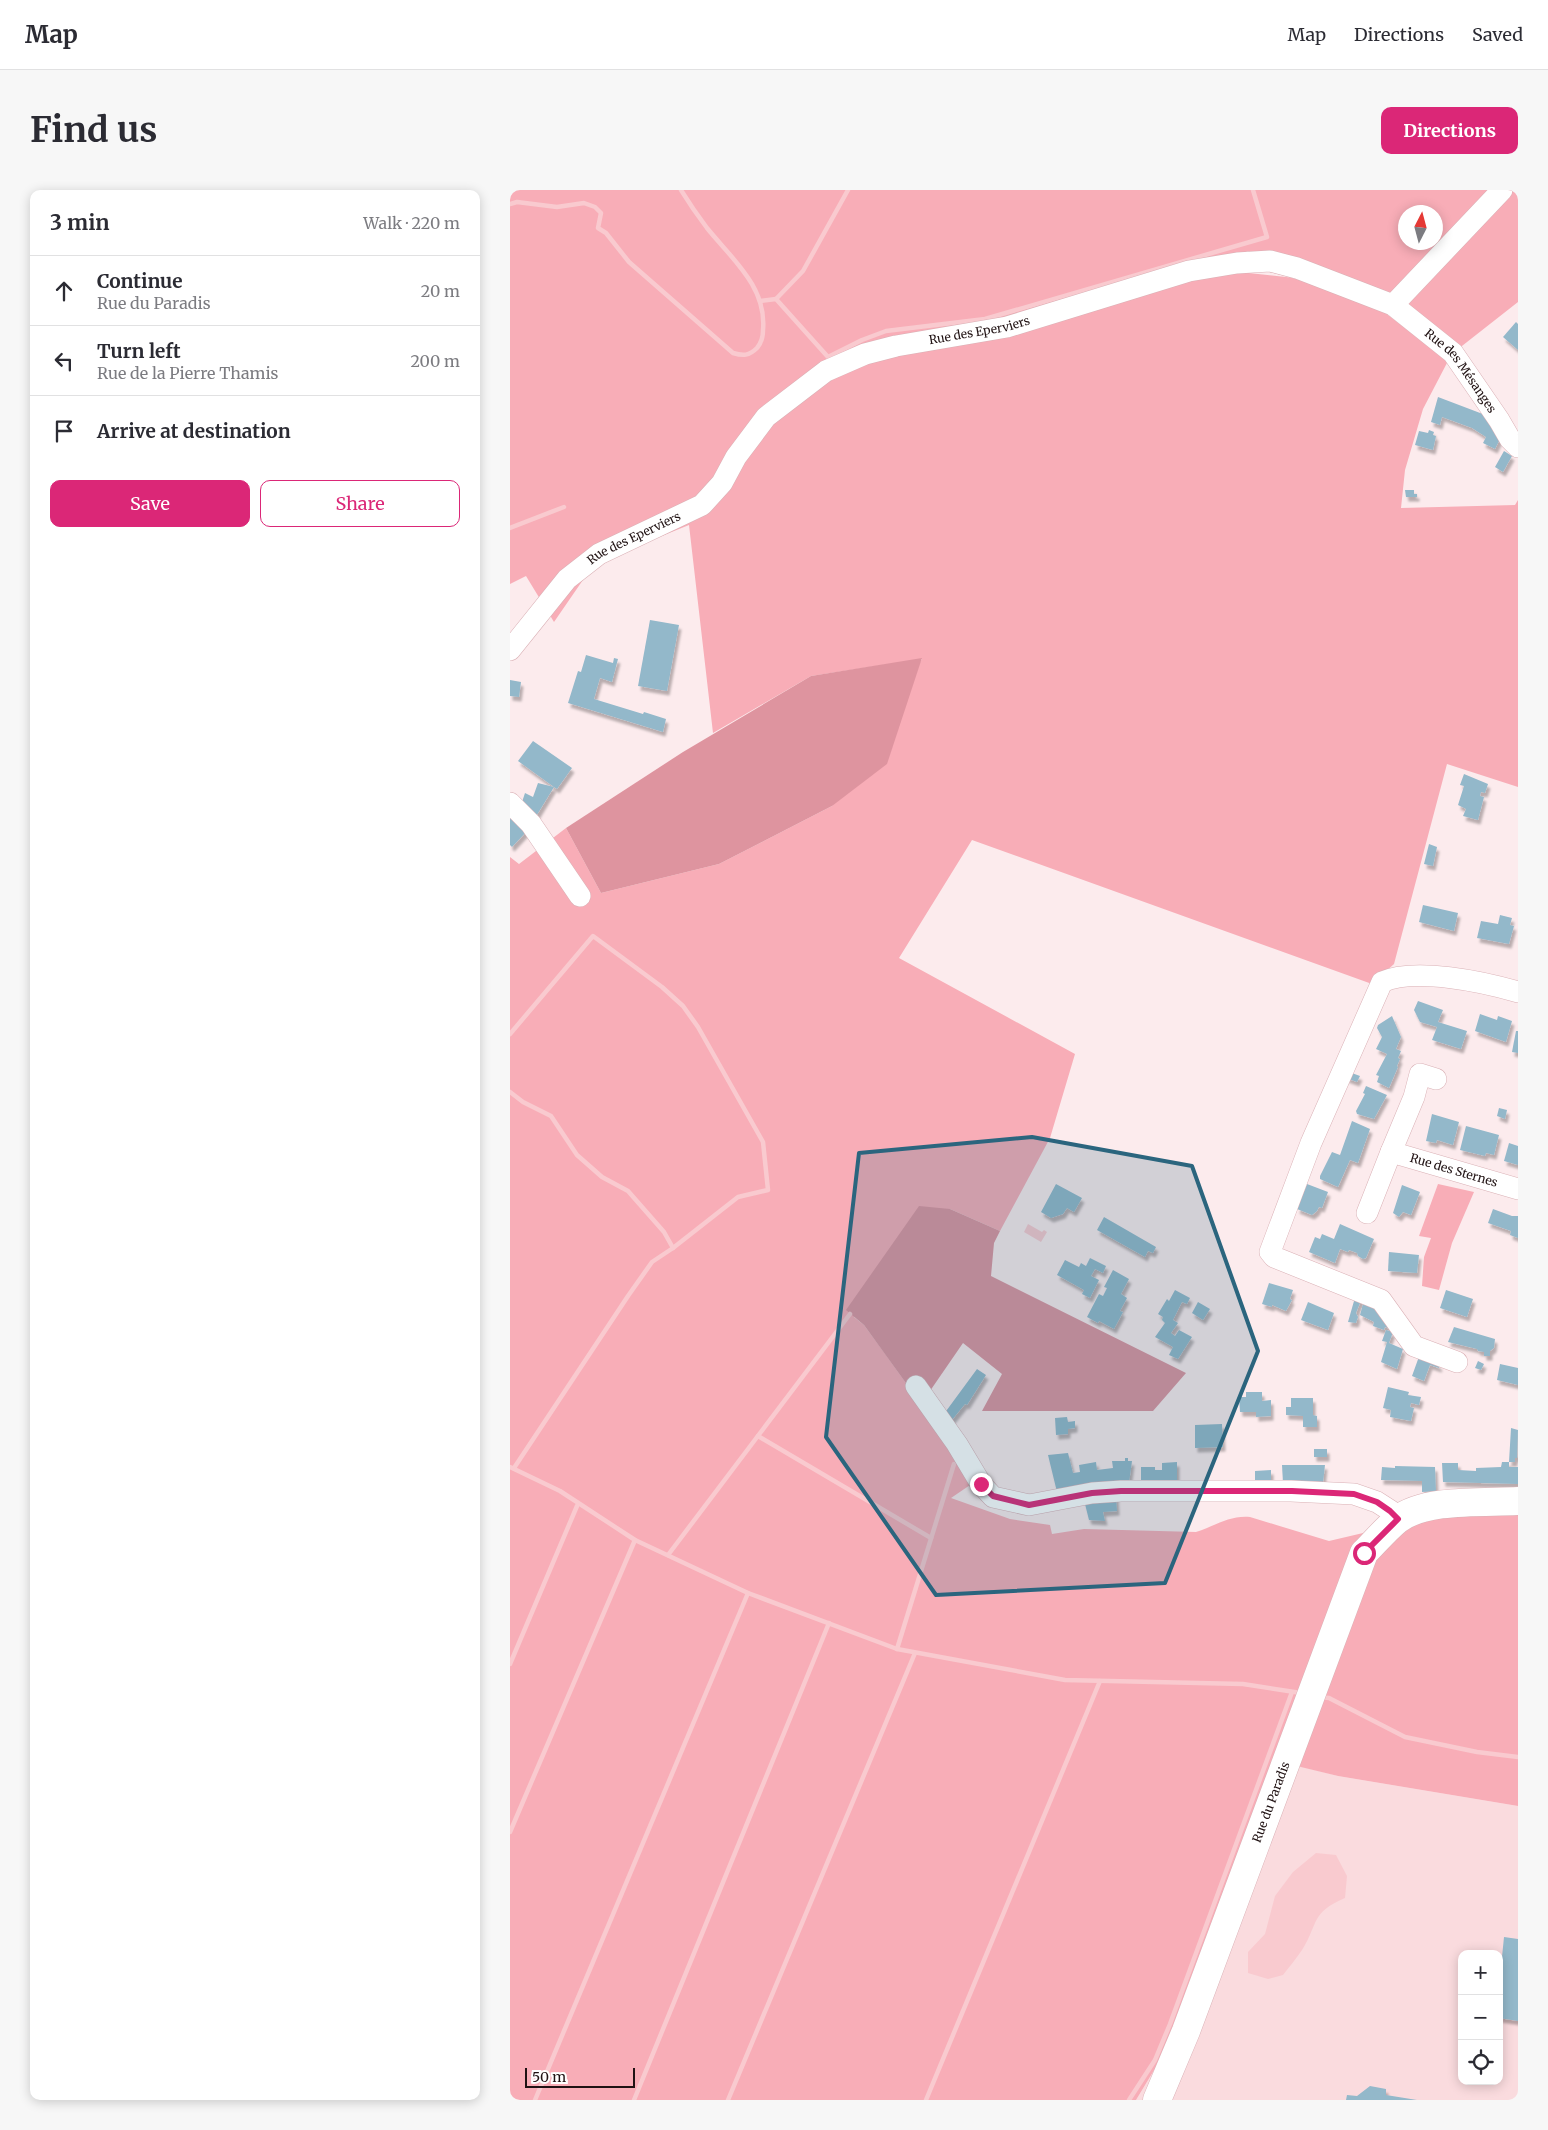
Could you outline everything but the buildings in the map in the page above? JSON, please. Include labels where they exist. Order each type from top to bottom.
[{"type":"main road","points":[[1398,1519],[1411,1512],[1430,1507],[1518,1501]]},
{"type":"main road","name":"Rue du Paradis","points":[[1156,2098],[1190,2023],[1364,1553],[1398,1519]]},
{"type":"street","points":[[1393,305],[1502,190]]},
{"type":"street","name":"Rue des Eperviers","points":[[510,650],[567,579],[599,554],[702,505],[722,483],[736,457],[766,417],[826,371],[865,354],[896,346],[1007,327],[1189,272],[1237,263],[1270,261],[1297,268],[1393,305]]},
{"type":"street","name":"Rue des Mésanges","points":[[1393,305],[1453,353],[1510,439],[1518,447]]},
{"type":"street","points":[[510,803],[531,824],[580,896]]},
{"type":"street","points":[[1457,1362],[1414,1346],[1382,1300],[1274,1258],[1270,1252],[1311,1143],[1382,982],[1402,976],[1462,979],[1518,992]]},
{"type":"street","points":[[1367,1213],[1414,1097],[1420,1074],[1436,1079]]},
{"type":"street","name":"Rue des Sternes","points":[[1391,1152],[1471,1177],[1518,1189]]},
{"type":"street","points":[[916,1386],[957,1444],[981,1484],[993,1496],[1029,1505],[1092,1493],[1121,1491],[1292,1491],[1354,1494],[1377,1502],[1398,1519]]},
{"type":"highlighted area","points":[[1032,1137],[1192,1166],[1258,1351],[1165,1583],[936,1595],[826,1437],[859,1153]]},
{"type":"shaded area","points":[[510,190],[1518,190],[1518,302],[1453,353],[1393,305],[1302,280],[1379,308],[1448,361],[1423,409],[1405,470],[1401,508],[1515,505],[1518,500],[1518,787],[1447,764],[1394,964],[1372,984],[972,840],[899,958],[1075,1054],[1050,1138],[1000,1231],[950,1209],[854,1317],[864,1325],[976,1481],[951,1498],[1010,1519],[1050,1525],[1052,1534],[1084,1529],[1196,1532],[1229,1519],[1250,1517],[1329,1541],[1427,1518],[1518,1512],[1518,1806],[1338,1776],[1272,1760],[1171,2035],[1156,2067],[1136,2100],[510,2100],[510,857],[519,864],[566,828],[601,893],[719,864],[832,806],[922,659],[811,676],[713,733],[689,525],[600,561],[585,577],[554,622],[526,576],[510,584]],"holes":[[[1249,251],[1237,263],[1291,278],[1230,271],[1229,257]]]},
{"type":"shaded area","points":[[922,658],[887,764],[832,806],[719,864],[601,893],[566,828],[683,752],[811,676]]},
{"type":"shaded area","points":[[1438,1184],[1474,1192],[1452,1243],[1439,1290],[1422,1286],[1424,1257],[1431,1238],[1419,1236]]},
{"type":"shaded area","points":[[919,1206],[950,1209],[1000,1231],[994,1243],[991,1276],[1186,1373],[1153,1411],[982,1411],[1002,1374],[963,1343],[921,1404],[864,1325],[846,1310]]},
{"type":"shaded area","points":[[1028,1224],[1042,1232],[1044,1230],[1047,1232],[1041,1242],[1024,1232]]},
{"type":"shaded area","points":[[1272,1759],[1338,1776],[1518,1806],[1518,2100],[1136,2100],[1156,2067],[1210,1930]]},
{"type":"shaded area","points":[[1316,1853],[1336,1855],[1347,1876],[1345,1898],[1334,1903],[1320,1914],[1302,1950],[1283,1975],[1268,1979],[1248,1973],[1248,1952],[1265,1934],[1275,1896],[1293,1872]]},
{"type":"waterway","points":[[510,204],[517,202],[557,207],[584,203],[595,207],[601,213],[598,228],[606,233],[629,262],[733,353],[749,354],[760,344],[763,330],[763,315],[754,287],[746,274],[707,228],[681,190]]},
{"type":"waterway","points":[[776,299],[803,271],[848,190]]},
{"type":"waterway","points":[[760,301],[776,299],[828,357],[862,340],[886,331],[985,319],[1267,237],[1253,190]]},
{"type":"waterway","points":[[510,528],[564,507]]},
{"type":"waterway","points":[[510,1034],[593,936],[662,987],[683,1006],[698,1027],[763,1142],[768,1190],[738,1197],[652,1262],[514,1468]]},
{"type":"waterway","points":[[510,1092],[523,1102],[551,1116],[577,1155],[602,1177],[628,1191],[664,1232],[673,1248]]},
{"type":"waterway","points":[[668,1555],[850,1314]]},
{"type":"waterway","points":[[758,1436],[931,1538]]},
{"type":"waterway","points":[[897,1649],[954,1464]]},
{"type":"waterway","points":[[510,1467],[560,1491],[635,1540],[748,1593],[897,1649],[1065,1680],[1243,1684],[1301,1693]]},
{"type":"waterway","points":[[510,1664],[577,1506]]},
{"type":"waterway","points":[[510,1832],[635,1540]]},
{"type":"waterway","points":[[535,2100],[748,1593]]},
{"type":"waterway","points":[[634,2100],[829,1623]]},
{"type":"waterway","points":[[728,2100],[915,1653]]},
{"type":"waterway","points":[[926,2100],[1100,1681]]},
{"type":"waterway","points":[[1129,2100],[1155,2060],[1170,2024],[1292,1692]]},
{"type":"waterway","points":[[1321,1697],[1329,1698],[1405,1737],[1477,1752],[1518,1757]]},
{"type":"route","points":[[981,1484],[993,1496],[1029,1505],[1092,1493],[1121,1491],[1292,1491],[1354,1494],[1377,1502],[1398,1519],[1364,1553]]}]
